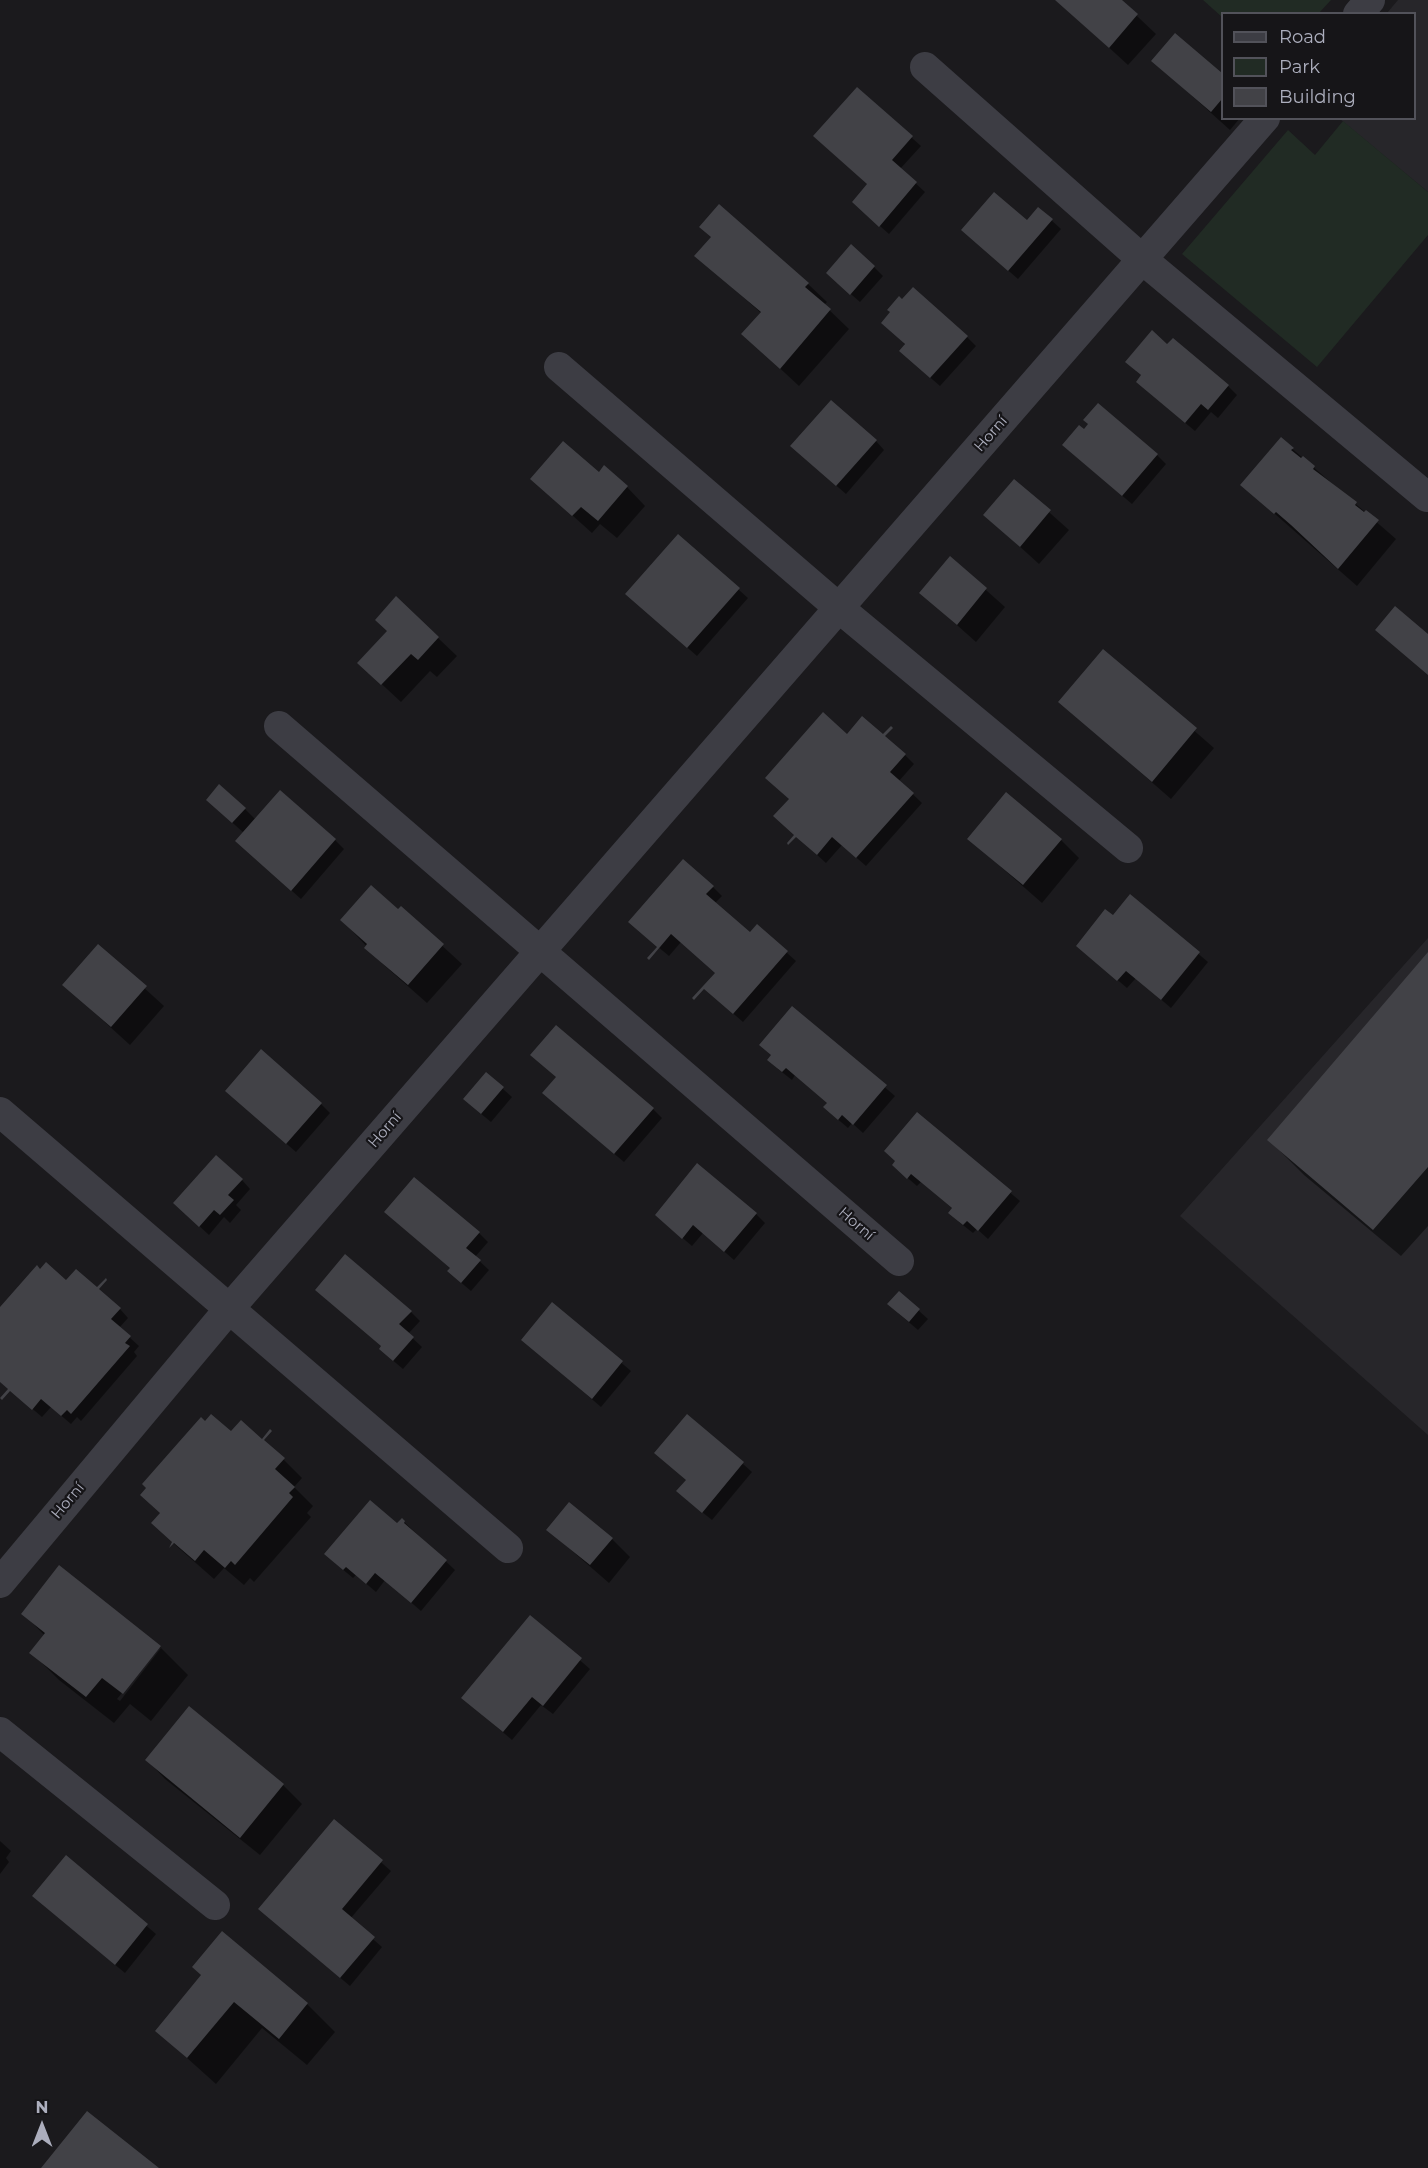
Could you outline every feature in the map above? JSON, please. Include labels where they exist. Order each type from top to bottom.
[{"type":"street","points":[[1360,12],[1370,0]]},
{"type":"street","points":[[925,67],[1143,260],[1427,497]]},
{"type":"street","name":"Horní","points":[[0,1583],[229,1309],[1263,120]]},
{"type":"street","points":[[559,367],[839,608],[1128,848]]},
{"type":"street","name":"Horní","points":[[279,726],[899,1261]]},
{"type":"street","points":[[0,1112],[508,1548]]},
{"type":"street","points":[[0,1732],[215,1905]]},
{"type":"shaded area","points":[[1398,0],[1428,0],[1428,192],[1341,120],[1416,120],[1416,12],[1388,12]]},
{"type":"shaded area","points":[[1428,938],[1428,1435],[1180,1216]]},
{"type":"green space","points":[[1203,0],[1331,0],[1320,12],[1221,12],[1221,16]]},
{"type":"green space","points":[[1343,121],[1428,192],[1428,235],[1317,367],[1182,254],[1288,130],[1315,155]]},
{"type":"building","points":[[1055,0],[1122,0],[1138,14],[1109,48]]},
{"type":"building","points":[[1175,33],[1221,72],[1221,100],[1211,112],[1151,61]]},
{"type":"building","points":[[857,87],[913,136],[892,160],[917,182],[879,227],[852,202],[867,184],[813,136]]},
{"type":"building","points":[[994,192],[1027,220],[1038,207],[1053,219],[1008,271],[961,230]]},
{"type":"building","points":[[719,204],[809,283],[805,287],[831,309],[780,369],[741,334],[761,312],[694,256],[711,237],[699,227]]},
{"type":"building","points":[[851,244],[875,266],[850,295],[826,273]]},
{"type":"building","points":[[913,287],[968,336],[930,378],[899,351],[905,344],[881,323],[890,312],[887,310],[899,296],[902,299]]},
{"type":"building","points":[[1152,330],[1167,344],[1173,338],[1229,385],[1208,410],[1201,404],[1185,423],[1136,382],[1141,375],[1125,362]]},
{"type":"building","points":[[831,400],[877,440],[836,486],[790,446]]},
{"type":"building","points":[[1098,403],[1158,454],[1122,496],[1062,445],[1079,425],[1084,429],[1088,424],[1083,420]]},
{"type":"building","points":[[1281,437],[1294,448],[1291,450],[1315,466],[1313,469],[1357,502],[1355,505],[1379,520],[1338,569],[1276,512],[1274,514],[1240,485]]},
{"type":"building","points":[[563,441],[599,472],[604,465],[628,486],[598,521],[581,507],[572,516],[530,479]]},
{"type":"building","points":[[1014,479],[1051,510],[1020,547],[983,515]]},
{"type":"building","points":[[678,534],[740,588],[687,648],[625,594]]},
{"type":"building","points":[[950,556],[987,588],[957,625],[919,593]]},
{"type":"building","points":[[396,596],[439,637],[418,660],[411,654],[381,685],[357,663],[387,631],[375,620]]},
{"type":"building","points":[[1395,606],[1428,634],[1428,675],[1375,630]]},
{"type":"building","points":[[1103,649],[1197,728],[1152,782],[1058,702]]},
{"type":"building","points":[[823,712],[847,734],[862,716],[883,734],[891,726],[893,728],[885,736],[906,754],[890,772],[914,793],[856,858],[832,837],[817,855],[796,837],[788,845],[787,843],[794,835],[773,816],[789,799],[765,778]]},
{"type":"building","points":[[219,784],[246,808],[232,823],[206,800]]},
{"type":"building","points":[[280,790],[336,839],[291,891],[235,841]]},
{"type":"building","points":[[1006,792],[1062,839],[1023,885],[967,839]]},
{"type":"building","points":[[683,859],[714,886],[706,894],[750,932],[757,924],[788,951],[733,1014],[704,989],[694,1000],[692,998],[715,973],[671,934],[649,960],[647,958],[657,947],[628,922]]},
{"type":"building","points":[[371,885],[398,909],[401,906],[444,944],[408,985],[364,948],[367,944],[340,920]]},
{"type":"building","points":[[1130,894],[1200,952],[1161,1000],[1126,971],[1117,981],[1076,946],[1105,909],[1113,915]]},
{"type":"building","points":[[98,944],[147,986],[111,1027],[62,985]]},
{"type":"building","points":[[1428,952],[1428,1167],[1373,1230],[1267,1140]]},
{"type":"building","points":[[792,1006],[887,1085],[853,1125],[842,1115],[838,1120],[823,1107],[827,1103],[786,1068],[782,1072],[767,1060],[771,1055],[759,1045]]},
{"type":"building","points":[[556,1025],[654,1108],[614,1154],[542,1093],[556,1077],[530,1055]]},
{"type":"building","points":[[261,1049],[322,1103],[286,1144],[225,1091]]},
{"type":"building","points":[[486,1072],[504,1087],[481,1114],[463,1099]]},
{"type":"building","points":[[917,1112],[1012,1191],[978,1231],[967,1221],[963,1225],[948,1213],[952,1208],[911,1174],[907,1179],[892,1165],[895,1161],[884,1151]]},
{"type":"building","points":[[216,1155],[243,1179],[228,1195],[234,1200],[220,1215],[214,1210],[199,1227],[173,1203]]},
{"type":"building","points":[[697,1163],[757,1213],[724,1252],[693,1225],[682,1239],[655,1215]]},
{"type":"building","points":[[414,1177],[480,1232],[466,1248],[481,1260],[461,1283],[447,1271],[450,1268],[384,1212]]},
{"type":"building","points":[[345,1254],[412,1311],[399,1324],[414,1337],[393,1361],[379,1349],[381,1346],[315,1290]]},
{"type":"building","points":[[46,1262],[66,1280],[76,1269],[97,1287],[106,1278],[107,1280],[99,1289],[121,1308],[111,1319],[131,1336],[125,1343],[130,1346],[71,1414],[67,1410],[61,1416],[41,1399],[32,1410],[10,1391],[2,1400],[0,1398],[8,1389],[0,1382],[0,1307],[37,1265],[40,1269]]},
{"type":"building","points":[[899,1291],[920,1309],[909,1322],[887,1304]]},
{"type":"building","points":[[552,1302],[623,1361],[592,1399],[521,1340]]},
{"type":"building","points":[[211,1414],[231,1431],[241,1420],[262,1439],[270,1429],[272,1431],[264,1440],[285,1458],[275,1469],[295,1487],[289,1493],[293,1497],[235,1565],[231,1561],[225,1568],[204,1550],[195,1561],[174,1543],[169,1548],[172,1542],[151,1523],[160,1513],[140,1495],[146,1488],[142,1484],[201,1417],[205,1421]]},
{"type":"building","points":[[687,1414],[744,1462],[702,1513],[676,1491],[686,1480],[654,1453]]},
{"type":"building","points":[[370,1500],[397,1523],[402,1518],[404,1523],[447,1560],[411,1603],[375,1573],[366,1584],[346,1567],[343,1570],[324,1554]]},
{"type":"building","points":[[569,1502],[613,1538],[590,1565],[546,1530]]},
{"type":"building","points":[[59,1565],[161,1646],[123,1694],[102,1678],[86,1697],[29,1653],[45,1633],[21,1614]]},
{"type":"building","points":[[530,1615],[582,1658],[543,1706],[532,1697],[503,1732],[461,1698]]},
{"type":"building","points":[[189,1706],[284,1784],[240,1838],[145,1760]]},
{"type":"building","points":[[334,1819],[383,1860],[342,1909],[375,1937],[340,1978],[258,1909]]},
{"type":"building","points":[[66,1855],[148,1924],[115,1965],[32,1896]]},
{"type":"building","points":[[222,1931],[308,2003],[279,2039],[234,2002],[187,2058],[155,2031],[201,1975],[192,1967]]},
{"type":"building","points":[[87,2111],[159,2168],[41,2168]]}]
